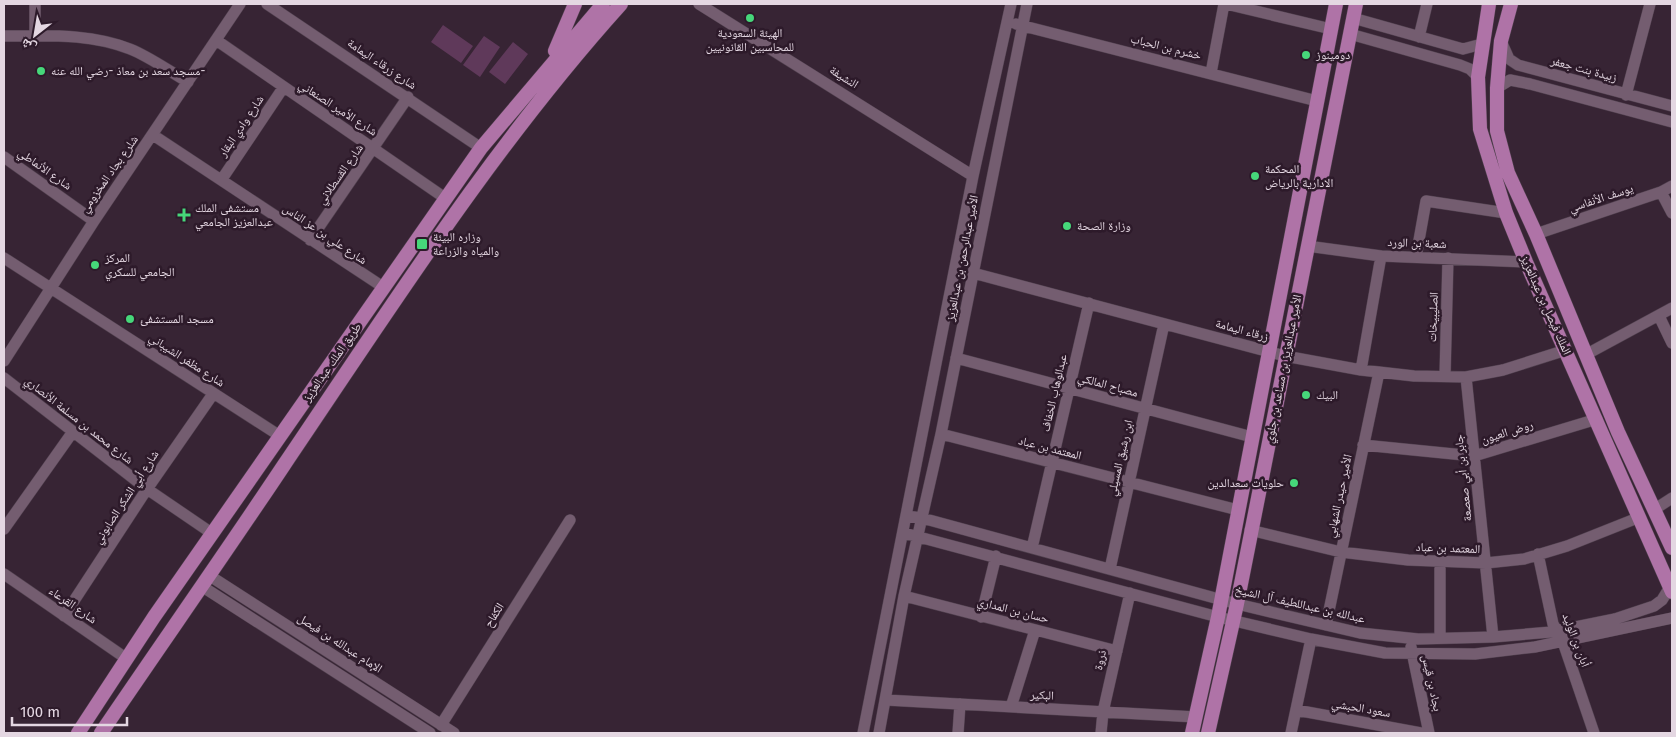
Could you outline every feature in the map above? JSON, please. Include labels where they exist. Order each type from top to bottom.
[{"type":"main road","points":[[540,76],[556,50],[575,4]]},
{"type":"main road","name":"طريق الملك عبدالعزيز","points":[[78,733],[212,534],[481,148],[540,76],[603,4]]},
{"type":"main road","name":"طريق الملك عبدالعزيز","points":[[102,733],[206,582],[341,377],[482,174],[621,4]]},
{"type":"main road","name":"الأمير عبدالعزيز بن مساعد بن جلوي","points":[[1192,733],[1218,616],[1336,4]]},
{"type":"main road","name":"الأمير عبدالعزيز بن مساعد بن جلوي","points":[[1208,733],[1237,604],[1250,530],[1356,4]]},
{"type":"main road","name":"الملك فيصل بن عبدالعزيز","points":[[1489,4],[1478,77],[1480,129],[1506,212],[1526,262],[1671,590]]},
{"type":"main road","name":"الملك فيصل بن عبدالعزيز","points":[[1511,4],[1501,41],[1497,88],[1497,131],[1508,173],[1587,354],[1618,432],[1672,548]]},
{"type":"main road","points":[[100,701],[122,674],[178,593],[187,596],[189,601],[187,609]]},
{"type":"street","points":[[35,4],[35,36]]},
{"type":"street","name":"شلرع بجاد المخزومي","points":[[4,361],[94,221],[240,4]]},
{"type":"street","name":"شارع زرقاء اليمامة","points":[[267,4],[481,148]]},
{"type":"street","name":"النشيفة","points":[[699,4],[973,176]]},
{"type":"street","name":"الأمير عبدالرحمن بن عبدالعزيز","points":[[904,533],[973,176],[1011,4]]},
{"type":"street","name":"الأمير عبدالرحمن بن عبدالعزيز","points":[[918,536],[941,434],[1027,4]]},
{"type":"street","points":[[1211,73],[1225,4],[1331,29]]},
{"type":"street","points":[[1419,37],[1428,4]]},
{"type":"street","points":[[1626,95],[1650,4]]},
{"type":"street","points":[[1353,18],[1463,49],[1482,44]]},
{"type":"street","name":"خشرم بن الحباب","points":[[1007,22],[1317,101]]},
{"type":"street","points":[[1350,34],[1450,62],[1470,69],[1478,77]]},
{"type":"street","points":[[4,36],[69,35],[102,40],[132,50],[188,82]]},
{"type":"street","name":"شارع الأمير الصنعاني","points":[[216,40],[445,198]]},
{"type":"street","name":"زبيدة بنت جعفر","points":[[1501,41],[1513,63],[1672,106]]},
{"type":"street","points":[[1450,62],[1454,62],[1459,57],[1458,50],[1453,46]]},
{"type":"street","points":[[1530,69],[1526,70],[1523,75],[1524,80],[1530,84]]},
{"type":"street","points":[[1497,88],[1510,80],[1672,122]]},
{"type":"street","name":"شارع وادي البقار","points":[[222,179],[283,88]]},
{"type":"street","name":"شارع القسطلاني","points":[[310,240],[408,98]]},
{"type":"street","name":"شارع علي بن عز الناس","points":[[153,135],[383,287]]},
{"type":"street","name":"شارع الأنماطي","points":[[4,157],[94,221]]},
{"type":"street","name":"يوسف الأنفاسي","points":[[1536,234],[1661,192],[1672,186]]},
{"type":"street","points":[[1661,192],[1672,213]]},
{"type":"street","points":[[1416,257],[1426,201],[1506,212]]},
{"type":"street","name":"شعبة بن الورد","points":[[1307,246],[1381,256],[1526,262]]},
{"type":"street","points":[[1361,370],[1381,256]]},
{"type":"street","name":"شارع مظفر الشيباني","points":[[4,258],[280,436]]},
{"type":"street","name":"الصليبيخات","points":[[1445,376],[1448,258]]},
{"type":"street","name":"زرقاء اليمامة","points":[[973,273],[1285,356],[1361,370],[1466,377],[1504,370],[1566,350]]},
{"type":"street","name":"عبدالوهاب الخفاف","points":[[1032,548],[1089,303]]},
{"type":"street","points":[[1587,354],[1672,308]]},
{"type":"street","points":[[1659,316],[1672,343]]},
{"type":"street","name":"ابن رشيق المسيلي","points":[[1110,569],[1164,324]]},
{"type":"street","name":"مصباح المالكي","points":[[956,358],[1252,438]]},
{"type":"street","name":"الأمير حيدر الشهابي","points":[[1326,625],[1379,372]]},
{"type":"street","name":"جابر بن أبي صعصعة","points":[[1466,377],[1493,637]]},
{"type":"street","name":"شارع محمد بن مسلمة الأنصاري","points":[[4,378],[72,433],[147,489],[212,534]]},
{"type":"street","name":"شارع أبي الشكر الصابوني","points":[[64,616],[147,489],[213,394]]},
{"type":"street","name":"روض العيون","points":[[1364,445],[1474,456],[1597,419]]},
{"type":"street","points":[[4,529],[72,433]]},
{"type":"street","name":"المعتمد بن عباد","points":[[941,434],[1238,510]]},
{"type":"street","points":[[1655,509],[1672,498]]},
{"type":"street","name":"عبدالله بن عبداللطيف آل الشيخ","points":[[906,516],[922,518],[1237,604],[1360,633],[1409,638],[1493,637],[1558,630],[1615,619],[1662,600],[1671,590]]},
{"type":"street","name":"المعتمد بن عباد","points":[[1250,530],[1341,552],[1408,560],[1486,563],[1524,559],[1640,517]]},
{"type":"street","name":"الكفاح","points":[[441,724],[570,520]]},
{"type":"street","points":[[863,733],[904,533],[1233,620],[1312,639],[1385,653],[1412,655],[1475,654],[1563,642],[1672,618]]},
{"type":"street","points":[[879,733],[904,596],[918,536]]},
{"type":"street","name":"أبان بن الوليد","points":[[1538,554],[1553,624],[1563,642],[1594,733]]},
{"type":"street","points":[[981,616],[996,556]]},
{"type":"street","points":[[1440,561],[1440,638]]},
{"type":"street","name":"شارع القرعاء","points":[[4,574],[127,658]]},
{"type":"street","points":[[206,582],[430,733]]},
{"type":"street","name":"الإمام عبدالله بن فيصل","points":[[206,582],[454,733]]},
{"type":"street","name":"ذروة","points":[[1101,733],[1103,712],[1130,592]]},
{"type":"street","name":"حسان بن المداري","points":[[904,596],[1117,651]]},
{"type":"street","points":[[1643,609],[1648,615],[1650,623]]},
{"type":"street","points":[[1011,707],[1035,630]]},
{"type":"street","name":"بجاد بن قيس","points":[[1409,638],[1429,733]]},
{"type":"street","points":[[1291,733],[1312,639]]},
{"type":"street","name":"البكير","points":[[886,700],[1196,717]]},
{"type":"street","points":[[958,733],[960,704]]},
{"type":"street","name":"سعود الحبشي","points":[[1296,710],[1421,733]]},
{"type":"shaded area","points":[[443,25],[473,46],[461,63],[431,42]]},
{"type":"shaded area","points":[[484,36],[500,47],[480,77],[463,65]]},
{"type":"shaded area","points":[[513,42],[528,54],[505,84],[489,72]]},
{"type":"place","name":"الهيئة السعودية للمحاسبين القانونيين","points":[[750,18]]},
{"type":"place","name":"دومينوز","points":[[1306,55]]},
{"type":"place","name":"مسجد سعد بن معاذ -رضي الله عنه-","points":[[41,71]]},
{"type":"place","name":"المحكمة الادارية بالرياض","points":[[1255,176]]},
{"type":"place","name":"مستشفى الملك عبدالعزيز الجامعي","points":[[184,215]]},
{"type":"place","name":"وزارة الصحة","points":[[1067,226]]},
{"type":"place","name":"وزاره البيئة والمياه والزراعة","points":[[422,244]]},
{"type":"place","name":"المركز الجامعي للسكري","points":[[95,265]]},
{"type":"place","name":"مسجد المستشفئ","points":[[130,319]]},
{"type":"place","name":"البيك","points":[[1306,395]]},
{"type":"place","name":"حلويات سعدالدين","points":[[1294,483]]}]
